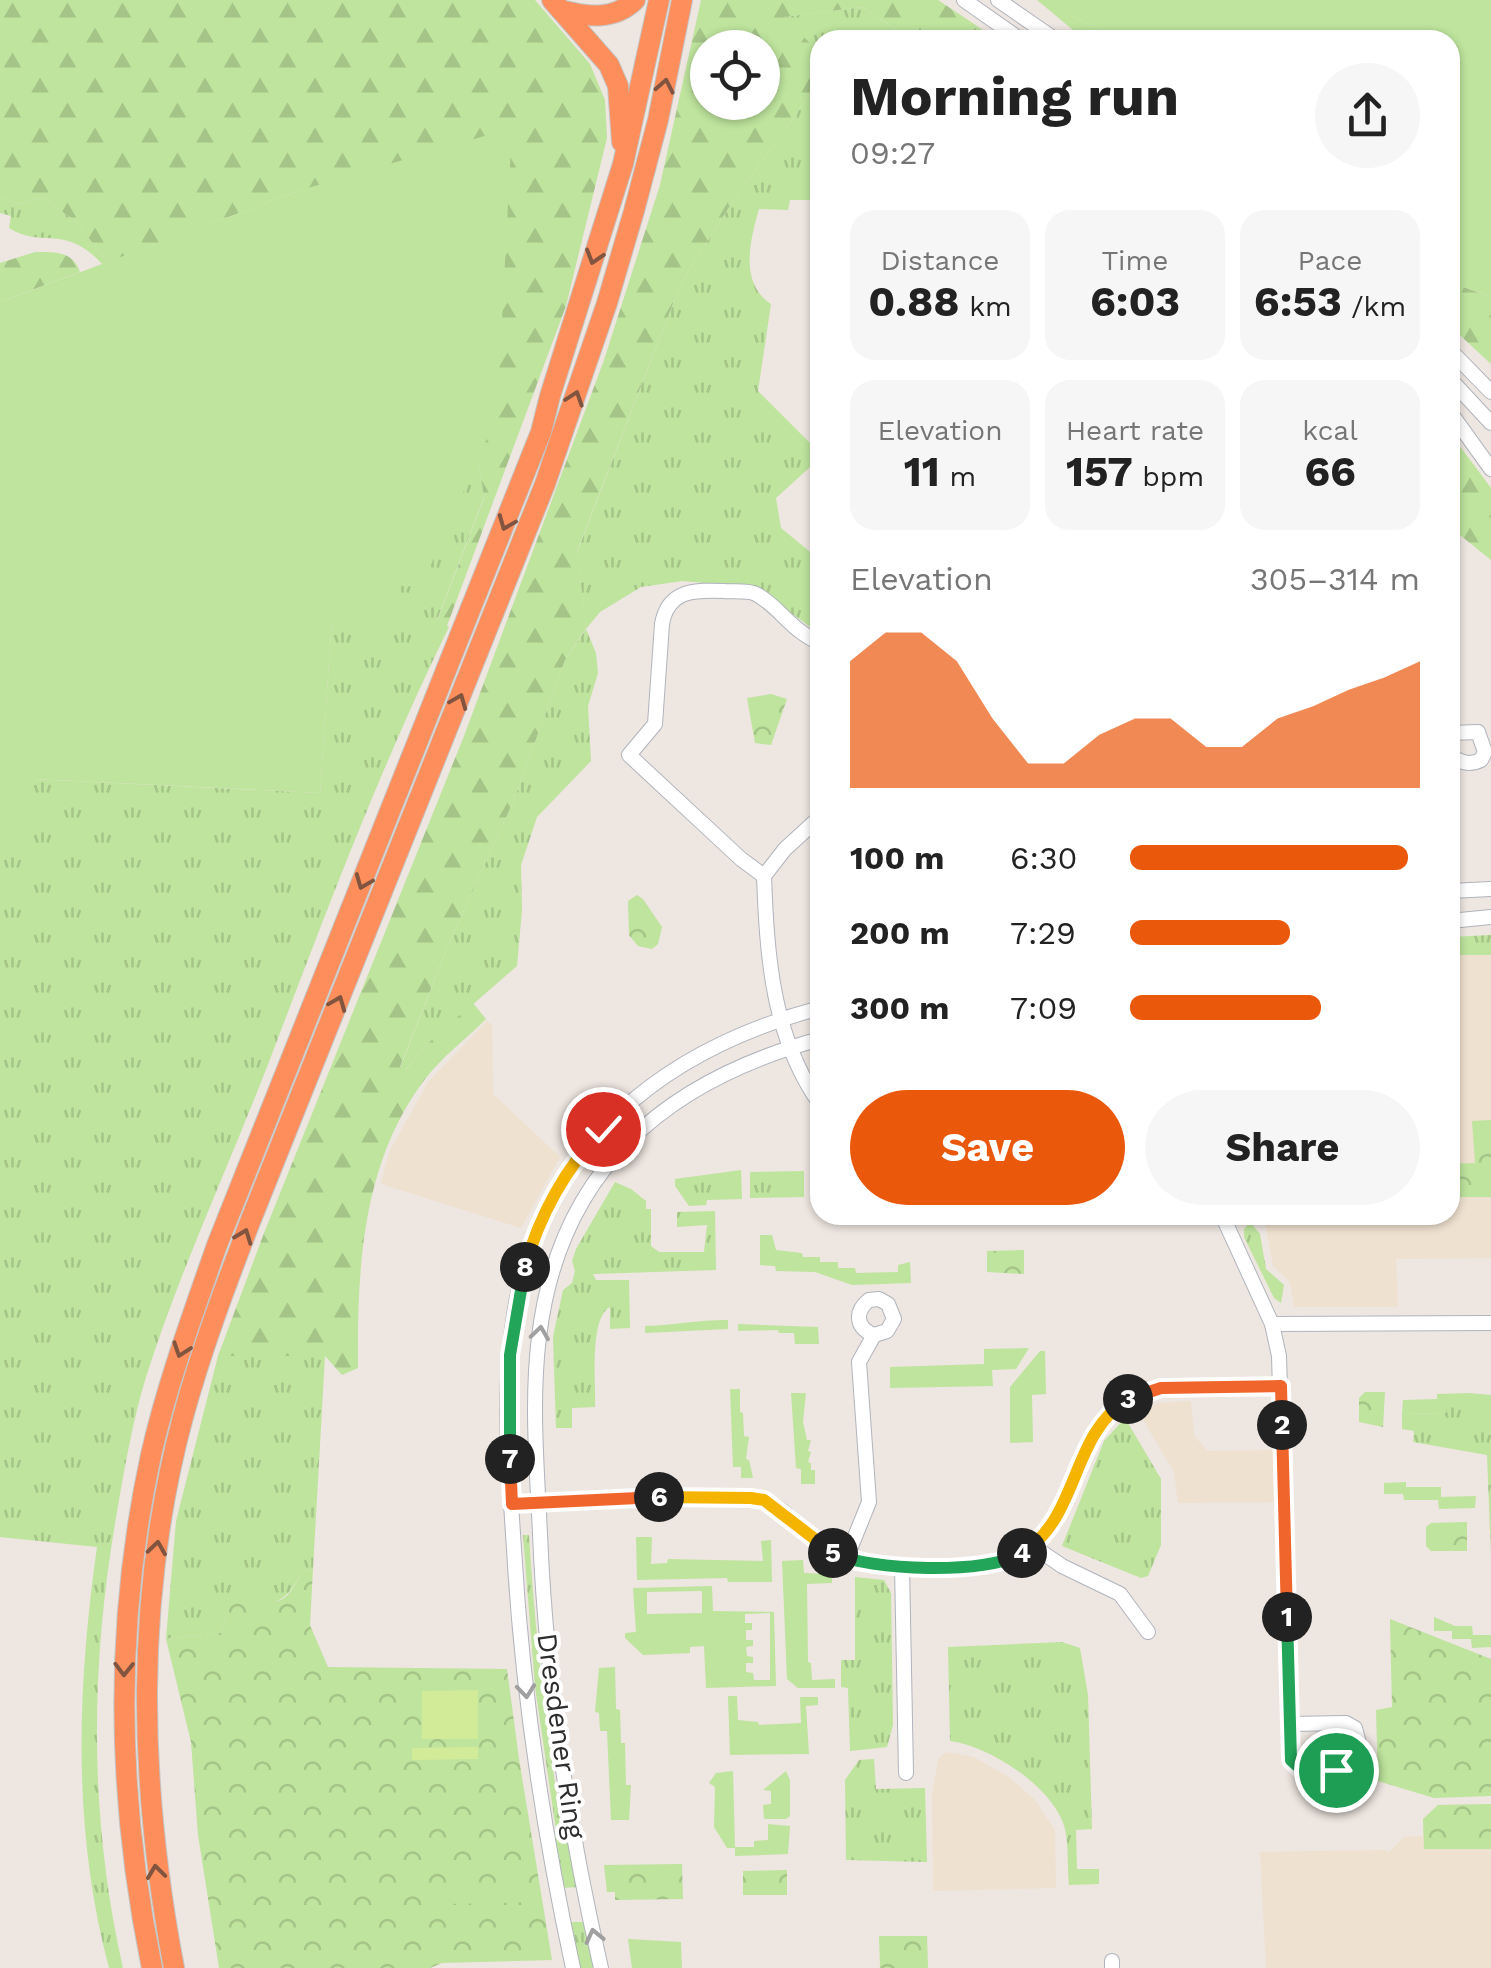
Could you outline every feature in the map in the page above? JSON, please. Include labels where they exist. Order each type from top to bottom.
[{"type":"highway","points":[[558,5],[598,16],[612,14],[635,0]]},
{"type":"highway","points":[[152,1968],[136,1892],[124,1737],[127,1622],[134,1547],[151,1454],[176,1363],[217,1245],[541,432],[624,164],[660,0]]},
{"type":"highway","points":[[174,1968],[158,1889],[149,1811],[145,1684],[156,1552],[183,1419],[250,1222],[545,484],[634,212],[658,120],[682,0]]},
{"type":"highway","points":[[558,5],[609,66],[618,86],[624,164]]},
{"type":"street","points":[[964,0],[1007,30]]},
{"type":"street","points":[[998,0],[1042,30]]},
{"type":"street","points":[[1460,360],[1491,392]]},
{"type":"street","points":[[1460,390],[1491,423]]},
{"type":"street","points":[[1460,426],[1491,469]]},
{"type":"street","points":[[764,876],[629,755],[655,724],[662,624],[666,609],[678,596],[694,590],[756,594],[810,638]]},
{"type":"street","points":[[1460,733],[1478,732],[1485,752],[1482,760],[1475,763],[1460,761]]},
{"type":"street","points":[[810,826],[764,876],[768,965],[780,1020],[810,1087]]},
{"type":"street","points":[[1460,891],[1491,889]]},
{"type":"street","points":[[1460,920],[1491,917]]},
{"type":"street","name":"Dresdener Ring","points":[[574,1968],[532,1743],[512,1504],[508,1392],[514,1319],[528,1256],[557,1190],[590,1142],[651,1084],[712,1048],[810,1011]]},
{"type":"street","name":"Dresdener Ring","points":[[601,1968],[559,1743],[546,1632],[535,1393],[538,1337],[550,1279],[572,1220],[613,1158],[670,1104],[716,1076],[810,1042]]},
{"type":"street","points":[[1227,1225],[1272,1324],[1281,1386],[1290,1724],[1291,1760],[1302,1770],[1336,1770],[1356,1765],[1360,1746],[1355,1728],[1346,1723],[1290,1724]]},
{"type":"street","points":[[1272,1324],[1491,1323]]},
{"type":"street","points":[[846,1559],[869,1502],[859,1362],[874,1335]]},
{"type":"street","points":[[512,1504],[679,1496],[751,1498],[776,1506],[817,1543],[846,1559],[902,1566],[993,1564],[1014,1558],[1033,1546],[1057,1520],[1089,1438],[1104,1417],[1122,1402],[1161,1388],[1281,1386]]},
{"type":"street","points":[[1033,1546],[1062,1566],[1120,1594],[1148,1632]]},
{"type":"street","points":[[902,1566],[906,1773]]},
{"type":"shaded area","points":[[1460,955],[1491,955],[1491,1258],[1396,1259],[1398,1307],[1294,1307],[1290,1282],[1273,1266],[1265,1225],[1460,1225]]},
{"type":"shaded area","points":[[487,1021],[492,1025],[493,1094],[560,1157],[521,1228],[381,1184],[389,1152],[428,1082]]},
{"type":"shaded area","points":[[1191,1401],[1194,1436],[1208,1451],[1275,1450],[1276,1502],[1178,1503],[1174,1472],[1137,1410],[1159,1403]]},
{"type":"shaded area","points":[[945,1752],[974,1757],[1010,1778],[1034,1799],[1055,1830],[1056,1888],[933,1891],[932,1794],[938,1760]]},
{"type":"shaded area","points":[[1491,1804],[1491,1968],[1266,1968],[1260,1852],[1388,1853],[1404,1837],[1423,1836],[1423,1819],[1438,1805]]},
{"type":"green space","points":[[0,0],[535,0],[590,64],[605,100],[607,138],[566,306],[447,626],[437,621],[484,498],[478,456],[497,416],[301,190],[108,262],[73,219],[42,198],[18,204],[0,198]]},
{"type":"green space","points":[[701,0],[938,0],[983,30],[897,30],[862,7],[784,17],[810,43],[810,95],[733,201],[681,283],[577,551],[586,628],[565,660],[513,802],[447,948],[400,1067],[405,1071],[424,1047],[473,1003],[486,1019],[425,1079],[388,1145],[376,1181],[362,1254],[358,1368],[342,1375],[325,1356],[218,1356],[464,736],[604,360],[660,185],[690,50],[690,120],[780,120],[780,30],[694,30]]},
{"type":"green space","points":[[1037,0],[1061,0],[1074,17],[1097,30],[1073,30]]},
{"type":"green space","points":[[1061,0],[1491,0],[1491,297],[1460,285],[1460,30],[1097,30],[1074,17]]},
{"type":"green space","points":[[862,7],[897,30],[810,30],[810,43],[783,17]]},
{"type":"green space","points":[[810,95],[810,200],[790,200],[788,210],[759,209],[750,261],[754,285],[771,304],[758,391],[810,443],[810,467],[776,498],[781,528],[810,552],[810,627],[755,587],[682,581],[641,587],[600,612],[586,629],[577,552],[681,283],[733,201]]},
{"type":"green space","points":[[512,128],[497,416],[421,587],[401,586],[399,621],[332,619],[320,793],[34,779],[28,825],[0,824],[0,302],[301,190]]},
{"type":"green space","points":[[0,198],[18,204],[42,198],[73,219],[108,262],[102,264],[65,240],[32,237],[9,228],[11,216],[0,213]]},
{"type":"green space","points":[[35,252],[68,256],[80,272],[0,302],[0,263]]},
{"type":"green space","points":[[1460,285],[1491,297],[1491,364],[1460,335]]},
{"type":"green space","points":[[1460,446],[1491,488],[1491,560],[1460,535]]},
{"type":"green space","points":[[478,456],[484,497],[437,620],[449,627],[379,782],[175,1293],[137,1412],[107,1574],[98,1687],[104,1856],[123,1968],[109,1968],[89,1863],[82,1758],[85,1653],[97,1547],[0,1537],[0,824],[28,824],[33,779],[320,793],[332,619],[401,586],[421,586]]},
{"type":"green space","points":[[586,629],[596,653],[598,673],[588,706],[591,761],[537,817],[521,865],[517,966],[424,1047],[404,1072],[400,1068],[447,948],[513,802],[565,660]]},
{"type":"green space","points":[[771,694],[787,699],[771,745],[755,743],[747,698]]},
{"type":"green space","points":[[637,895],[662,927],[658,944],[652,949],[638,946],[629,935],[628,901]]},
{"type":"green space","points":[[1491,935],[1491,955],[1460,955],[1460,937]]},
{"type":"green space","points":[[1491,1120],[1491,1197],[1460,1197],[1460,1164],[1475,1163],[1472,1121]]},
{"type":"green space","points":[[741,1170],[742,1199],[707,1200],[706,1205],[689,1206],[675,1186],[675,1179]]},
{"type":"green space","points":[[804,1171],[804,1197],[750,1198],[750,1172]]},
{"type":"green space","points":[[615,1182],[646,1201],[646,1209],[651,1209],[651,1246],[659,1252],[704,1252],[707,1225],[677,1227],[677,1212],[715,1211],[716,1270],[593,1274],[596,1280],[629,1280],[630,1328],[610,1329],[610,1307],[603,1313],[596,1337],[595,1407],[572,1408],[572,1428],[556,1428],[553,1337],[563,1290],[572,1283],[576,1249]]},
{"type":"green space","points":[[1252,1225],[1260,1234],[1266,1269],[1284,1285],[1281,1303],[1274,1298],[1244,1237],[1244,1229]]},
{"type":"green space","points":[[760,1235],[772,1235],[776,1250],[820,1257],[820,1262],[838,1262],[838,1268],[855,1268],[856,1273],[898,1272],[898,1265],[910,1262],[911,1283],[852,1285],[815,1272],[776,1271],[775,1266],[760,1265]]},
{"type":"green space","points":[[1024,1250],[1024,1274],[987,1272],[987,1251]]},
{"type":"green space","points":[[728,1320],[728,1329],[645,1333],[645,1326]]},
{"type":"green space","points":[[738,1324],[818,1327],[819,1344],[795,1344],[794,1333],[778,1330],[738,1331]]},
{"type":"green space","points":[[1029,1348],[1016,1369],[992,1370],[993,1386],[890,1388],[890,1367],[984,1364],[984,1349]]},
{"type":"green space","points":[[1040,1351],[1045,1351],[1046,1394],[1032,1395],[1033,1442],[1010,1443],[1010,1387]]},
{"type":"green space","points":[[218,1356],[325,1356],[313,1569],[302,1571],[288,1593],[273,1603],[229,1608],[221,1633],[166,1639],[176,1521]]},
{"type":"green space","points":[[730,1389],[740,1389],[744,1436],[749,1437],[746,1459],[753,1478],[741,1478],[741,1467],[733,1467]]},
{"type":"green space","points":[[1365,1392],[1385,1392],[1383,1427],[1359,1422],[1359,1398]]},
{"type":"green space","points":[[791,1393],[806,1393],[803,1422],[807,1440],[811,1440],[808,1462],[811,1470],[815,1470],[815,1484],[801,1484],[801,1469],[796,1468]]},
{"type":"green space","points":[[1469,1393],[1491,1395],[1491,1405],[1447,1405],[1446,1413],[1402,1414],[1403,1400]]},
{"type":"green space","points":[[1446,1405],[1491,1405],[1491,1557],[1487,1455],[1413,1442],[1414,1431],[1402,1429],[1402,1414],[1446,1413]]},
{"type":"green space","points":[[1125,1418],[1161,1479],[1161,1545],[1148,1576],[1141,1578],[1062,1546],[1104,1441]]},
{"type":"green space","points":[[1406,1482],[1406,1487],[1441,1487],[1441,1497],[1476,1496],[1475,1508],[1439,1509],[1438,1500],[1404,1500],[1403,1494],[1384,1494],[1384,1483]]},
{"type":"green space","points":[[1467,1522],[1467,1551],[1431,1551],[1426,1546],[1426,1527],[1431,1523]]},
{"type":"green space","points":[[523,1535],[529,1535],[542,1682],[562,1828],[569,1830],[580,1887],[560,1888],[550,1834],[556,1830],[535,1687]]},
{"type":"green space","points":[[636,1537],[652,1537],[651,1564],[667,1563],[668,1559],[763,1561],[761,1541],[771,1540],[772,1582],[728,1582],[727,1578],[637,1580]]},
{"type":"green space","points":[[803,1560],[804,1573],[832,1574],[832,1583],[807,1584],[808,1662],[812,1680],[835,1679],[835,1688],[798,1688],[787,1679],[782,1561]]},
{"type":"green space","points":[[313,1569],[310,1625],[328,1667],[507,1669],[552,1960],[442,1963],[430,1968],[219,1968],[198,1835],[191,1742],[166,1639],[221,1633],[229,1608],[242,1596],[264,1602],[279,1600],[291,1591],[302,1571]]},
{"type":"green space","points":[[855,1577],[884,1580],[891,1593],[893,1725],[887,1747],[850,1751],[848,1688],[841,1687],[841,1660],[855,1660]]},
{"type":"green space","points":[[712,1586],[713,1611],[774,1612],[776,1686],[706,1688],[704,1646],[690,1647],[690,1653],[643,1655],[625,1638],[625,1633],[636,1632],[633,1588]],"holes":[[[702,1591],[702,1613],[647,1614],[647,1592]],[[770,1613],[770,1680],[754,1680],[753,1673],[746,1672],[746,1663],[753,1663],[746,1647],[753,1646],[753,1640],[746,1640],[746,1630],[752,1630],[752,1623],[745,1623],[745,1614]]]},
{"type":"green space","points":[[1434,1617],[1455,1626],[1472,1626],[1473,1635],[1491,1635],[1491,1647],[1472,1648],[1471,1639],[1452,1639],[1452,1631],[1434,1631]]},
{"type":"green space","points":[[1390,1619],[1491,1659],[1491,1796],[1434,1798],[1378,1781],[1376,1710],[1392,1707]]},
{"type":"green space","points":[[1062,1642],[1080,1648],[1088,1695],[1092,1829],[1076,1830],[1077,1869],[1099,1869],[1099,1884],[1069,1885],[1065,1829],[1059,1814],[1035,1784],[1001,1760],[950,1741],[948,1647]]},
{"type":"green space","points":[[615,1667],[626,1785],[631,1785],[629,1820],[611,1820],[607,1731],[600,1731],[599,1713],[595,1712],[599,1668]]},
{"type":"green space","points":[[478,1690],[478,1739],[422,1739],[422,1691]]},
{"type":"green space","points":[[728,1696],[737,1696],[738,1720],[759,1725],[801,1723],[800,1697],[818,1697],[818,1705],[806,1706],[809,1754],[730,1755]]},
{"type":"green space","points":[[478,1747],[478,1759],[412,1760],[412,1748]]},
{"type":"green space","points":[[874,1759],[876,1789],[925,1788],[927,1862],[846,1860],[845,1780],[859,1760]]},
{"type":"green space","points":[[733,1771],[735,1847],[754,1847],[754,1841],[768,1840],[768,1824],[790,1826],[788,1854],[735,1856],[735,1848],[727,1848],[714,1827],[715,1787],[709,1783],[716,1773]]},
{"type":"green space","points":[[786,1771],[790,1780],[790,1816],[764,1819],[763,1805],[771,1804],[771,1791],[763,1790]]},
{"type":"green space","points":[[1491,1804],[1491,1849],[1424,1849],[1423,1819],[1438,1805]]},
{"type":"green space","points":[[682,1864],[683,1899],[615,1900],[615,1892],[607,1892],[604,1865]]},
{"type":"green space","points":[[787,1870],[787,1895],[743,1895],[743,1871]]},
{"type":"green space","points":[[538,1884],[541,1902],[444,1904],[446,1886]]},
{"type":"green space","points":[[567,1922],[587,1922],[598,1968],[577,1968]]},
{"type":"green space","points":[[879,1936],[927,1936],[928,1968],[880,1968]]},
{"type":"green space","points":[[628,1939],[681,1942],[682,1968],[632,1968]]},
{"type":"route","points":[[603,1129],[557,1190],[535,1236],[522,1277],[508,1392],[512,1504],[679,1496],[751,1498],[776,1506],[817,1543],[846,1559],[902,1566],[993,1564],[1014,1558],[1033,1546],[1057,1520],[1089,1438],[1113,1408],[1132,1396],[1161,1388],[1281,1386],[1291,1760],[1302,1770],[1336,1770]]}]
